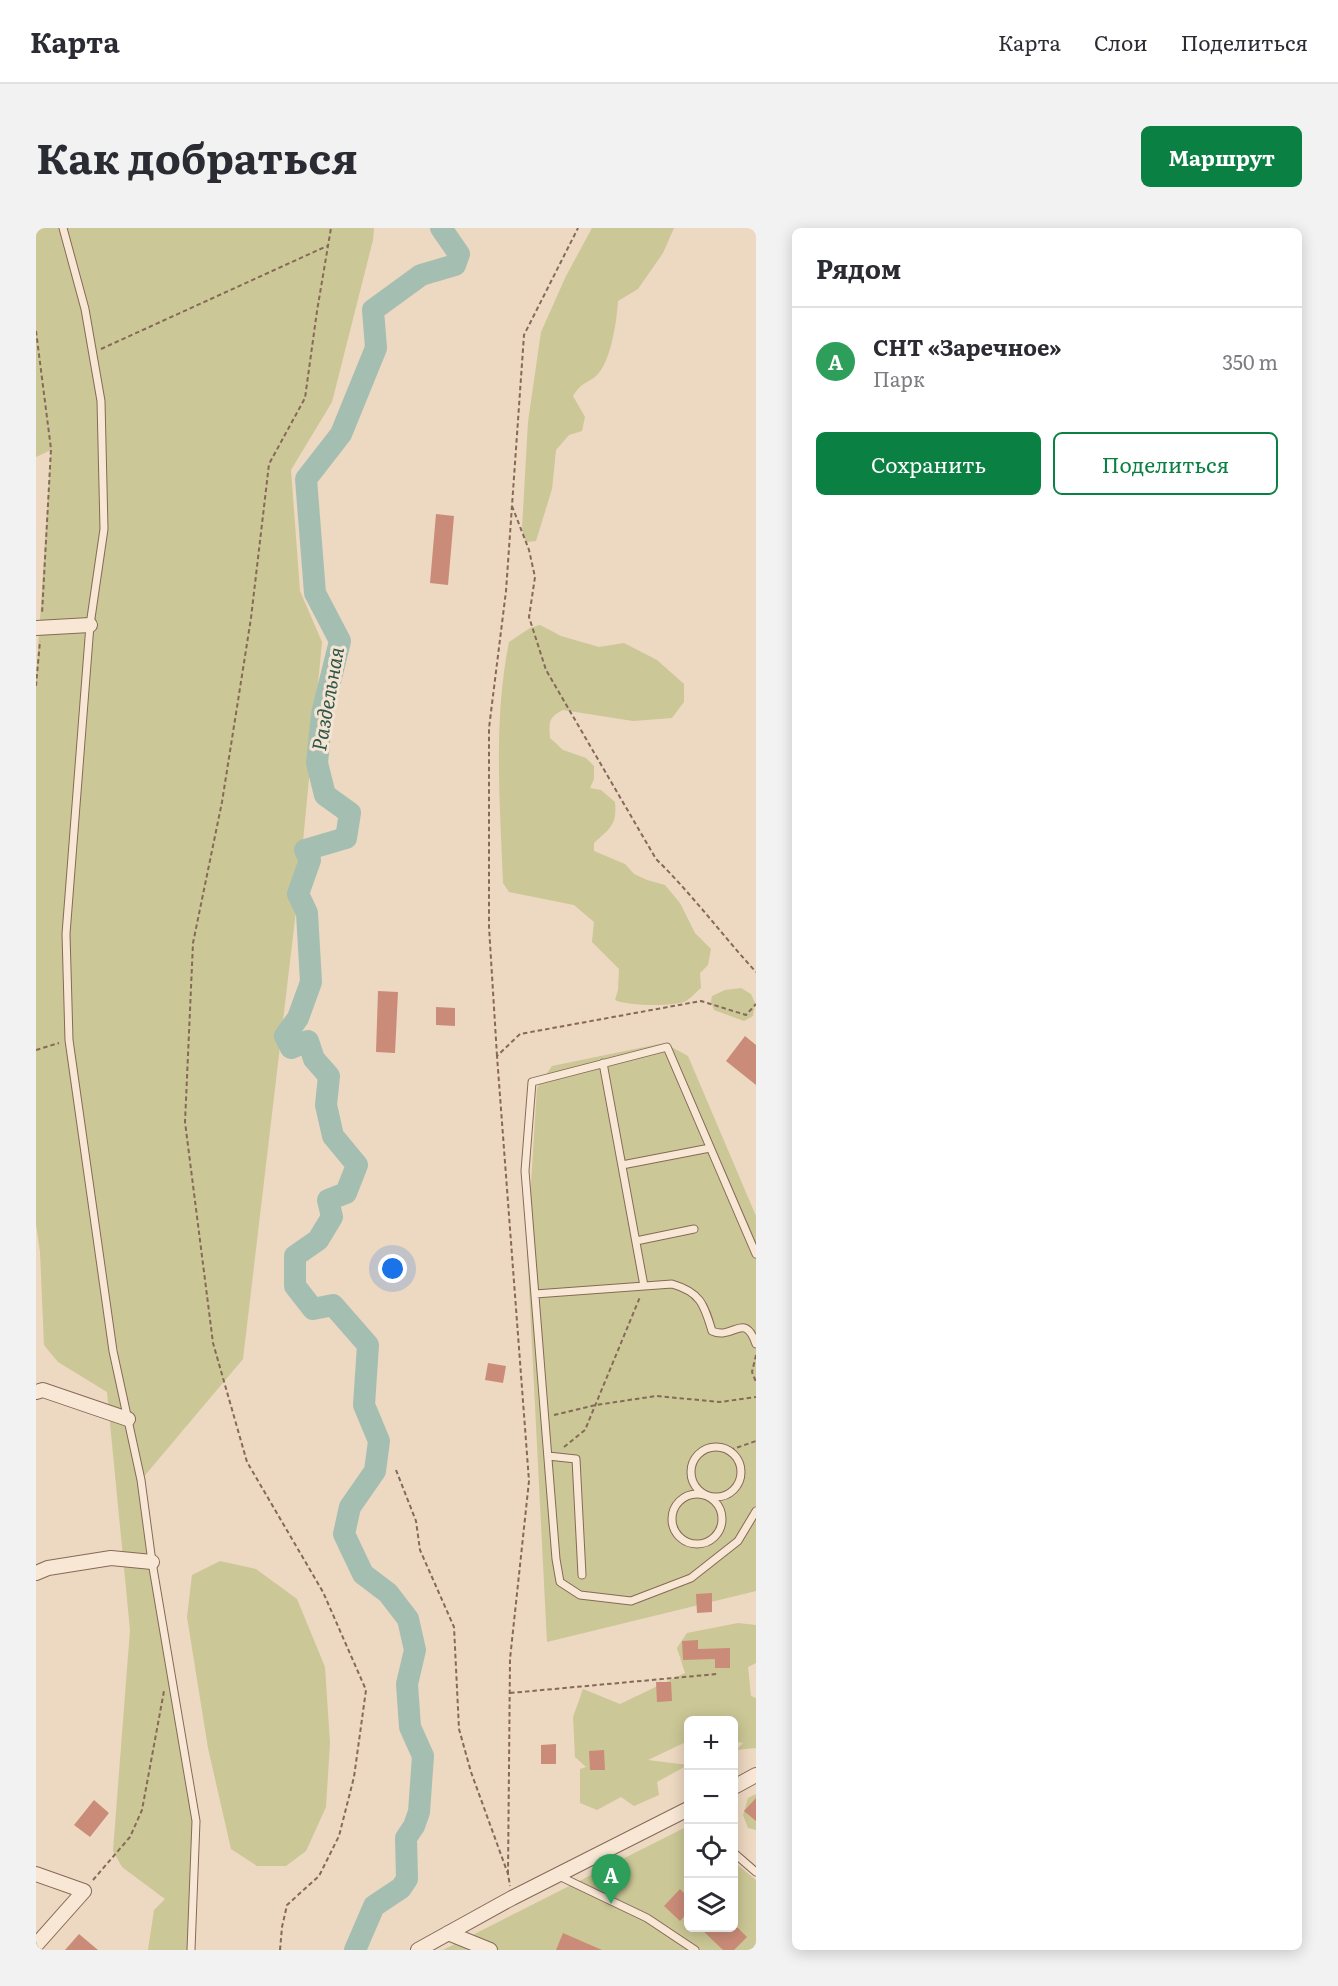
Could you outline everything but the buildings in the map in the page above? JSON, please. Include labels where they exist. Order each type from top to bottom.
[{"type":"street","points":[[39,627],[90,625]]},
{"type":"street","points":[[36,1392],[43,1390],[128,1419]]},
{"type":"street","points":[[36,1573],[48,1568],[111,1558],[152,1562]]},
{"type":"street","points":[[738,1784],[756,1775]]},
{"type":"street","points":[[418,1950],[512,1898],[684,1811]]},
{"type":"street","points":[[36,1874],[84,1891],[36,1945]]},
{"type":"street","points":[[448,1933],[490,1950]]},
{"type":"lane","points":[[63,228],[85,309],[101,401],[104,530],[90,625],[66,934],[69,1040],[113,1351],[141,1480],[152,1562],[196,1821],[191,1950]]},
{"type":"lane","points":[[756,1254],[667,1047],[532,1082],[525,1171],[556,1559],[560,1582],[580,1595],[632,1601],[691,1578],[738,1541],[756,1511]]},
{"type":"lane","points":[[603,1064],[644,1286]]},
{"type":"lane","points":[[622,1165],[710,1148]]},
{"type":"lane","points":[[636,1242],[694,1229]]},
{"type":"lane","points":[[535,1294],[672,1284],[689,1289],[701,1301],[712,1330],[719,1334],[746,1327],[751,1331],[756,1344]]},
{"type":"lane","points":[[729,1450],[717,1446],[707,1448],[693,1462],[691,1472],[693,1482],[699,1490],[707,1496],[715,1502],[722,1519],[716,1536],[708,1542],[698,1545],[688,1543],[679,1538],[673,1530],[671,1520],[673,1510],[679,1501],[687,1496],[697,1494],[707,1496],[718,1497],[736,1488],[742,1471],[740,1462],[729,1450]]},
{"type":"lane","points":[[548,1456],[576,1459],[582,1575]]},
{"type":"lane","points":[[738,1856],[756,1872]]},
{"type":"lane","points":[[557,1875],[647,1918],[695,1950]]},
{"type":"path","points":[[280,1950],[287,1905],[319,1876],[339,1836],[354,1777],[366,1690],[323,1592],[247,1462],[213,1343],[185,1122],[193,943],[222,802],[251,618],[269,465],[305,398],[327,246],[332,228]]},
{"type":"path","points":[[497,1056],[489,927],[489,728],[506,591],[524,335],[578,228]]},
{"type":"path","points":[[93,352],[327,246]]},
{"type":"path","points":[[36,331],[51,450],[36,686]]},
{"type":"path","points":[[512,505],[529,550],[535,577],[529,617],[546,670],[656,859],[679,881],[756,972]]},
{"type":"path","points":[[701,1001],[746,1015],[756,1004]]},
{"type":"path","points":[[36,1050],[69,1040]]},
{"type":"path","points":[[548,1456],[566,1446],[585,1430],[644,1286]]},
{"type":"path","points":[[756,1355],[752,1372],[756,1382]]},
{"type":"path","points":[[546,1417],[596,1405],[656,1396],[720,1402],[756,1397]]},
{"type":"path","points":[[729,1450],[756,1441]]},
{"type":"path","points":[[396,1470],[416,1521],[420,1550],[454,1627],[459,1729],[471,1772],[508,1874],[512,1898]]},
{"type":"path","points":[[510,1693],[717,1674]]},
{"type":"path","points":[[84,1891],[130,1837],[142,1810],[165,1682]]},
{"type":"shaded area","points":[[36,228],[374,228],[373,240],[332,402],[291,470],[300,591],[322,642],[298,894],[243,1359],[141,1480],[196,1821],[191,1950],[148,1950],[154,1910],[165,1899],[122,1867],[113,1851],[130,1630],[107,1392],[58,1362],[44,1345],[40,1252],[36,1224],[36,681],[51,450],[36,457]]},
{"type":"shaded area","points":[[592,228],[674,228],[663,253],[638,289],[618,301],[612,339],[603,368],[573,396],[585,417],[582,431],[569,435],[556,450],[552,489],[536,541],[526,542],[522,529],[528,422],[541,332],[566,276]]},
{"type":"shaded area","points":[[540,625],[561,636],[599,647],[624,643],[657,660],[684,684],[684,702],[672,718],[633,721],[563,710],[550,721],[550,738],[563,750],[586,758],[594,766],[594,779],[590,788],[601,790],[615,802],[614,821],[594,843],[594,851],[625,864],[634,874],[665,885],[680,903],[695,933],[711,949],[708,965],[700,973],[701,988],[686,1001],[650,1005],[629,1004],[615,1000],[619,969],[592,942],[594,922],[574,905],[509,892],[503,883],[499,732],[504,672],[509,642],[530,628]]},
{"type":"shaded area","points":[[741,988],[751,994],[755,1003],[753,1016],[744,1021],[714,1010],[711,1002],[712,996],[725,990]]},
{"type":"shaded area","points":[[664,1043],[688,1056],[756,1216],[756,1591],[547,1642],[527,1248],[537,1088],[552,1066]]},
{"type":"shaded area","points":[[220,1561],[256,1569],[297,1599],[325,1667],[330,1743],[326,1807],[306,1851],[286,1866],[257,1866],[231,1849],[208,1748],[187,1617],[192,1575]]},
{"type":"shaded area","points":[[738,1623],[756,1625],[756,1663],[748,1667],[751,1696],[756,1698],[756,1748],[738,1750],[743,1743],[738,1742],[738,1716],[684,1716],[684,1743],[648,1760],[684,1764],[684,1767],[657,1782],[659,1795],[634,1806],[621,1797],[597,1810],[580,1803],[580,1769],[586,1767],[575,1757],[573,1717],[583,1689],[620,1704],[685,1673],[677,1648],[687,1633]]},
{"type":"shaded area","points":[[756,1794],[756,1830],[748,1828],[743,1815],[748,1798]]},
{"type":"shaded area","points":[[684,1828],[684,1932],[738,1932],[738,1865],[756,1880],[756,1950],[443,1950]]},
{"type":"waterway","name":"Раздельная","points":[[355,1950],[374,1906],[401,1888],[407,1879],[406,1838],[419,1812],[423,1756],[410,1727],[407,1684],[415,1650],[408,1619],[388,1593],[363,1574],[344,1534],[350,1507],[375,1471],[379,1441],[364,1405],[368,1345],[333,1305],[313,1309],[295,1286],[295,1256],[318,1240],[332,1217],[328,1200],[346,1193],[357,1165],[333,1136],[326,1105],[329,1076],[314,1059],[308,1041],[291,1048],[285,1036],[298,1018],[311,982],[307,913],[298,894],[310,860],[305,850],[346,838],[350,813],[325,795],[317,763],[322,714],[340,641],[315,593],[306,479],[341,434],[376,348],[373,310],[421,275],[455,265],[459,254],[441,228]]},
{"type":"place","name":"СНТ «Заречное»","points":[[611,1904]]}]
